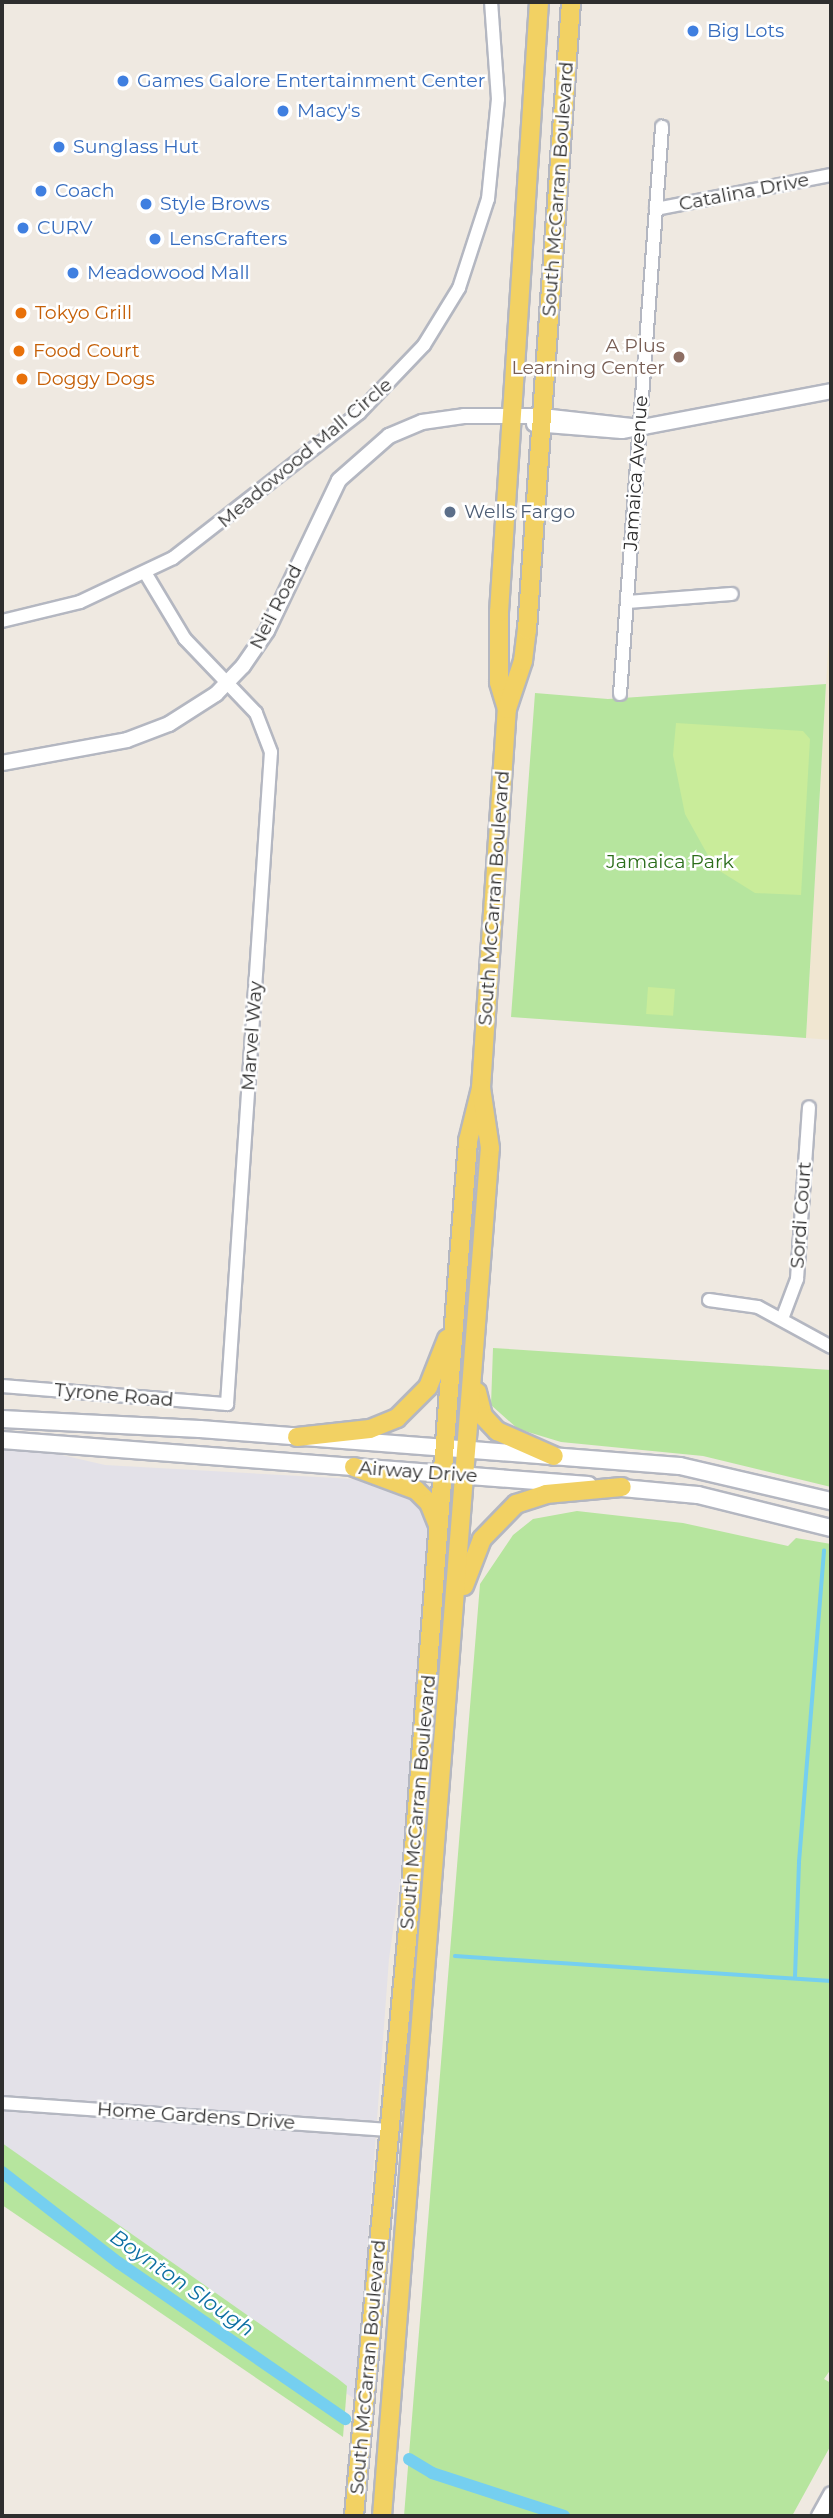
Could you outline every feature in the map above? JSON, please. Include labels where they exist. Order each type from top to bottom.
[{"type":"main road","name":"South McCarran Boulevard","points":[[507,709],[498,659],[539,2]]},
{"type":"main road","name":"South McCarran Boulevard","points":[[354,2516],[390,2130],[446,1448],[468,1141],[481,1088],[507,709],[526,640],[571,2]]},
{"type":"main road","name":"South McCarran Boulevard","points":[[382,2516],[490,1148],[481,1088]]},
{"type":"main road","points":[[297,1437],[370,1429],[409,1410],[435,1372],[456,1310]]},
{"type":"main road","points":[[473,1375],[480,1409],[489,1424],[518,1443],[554,1456]]},
{"type":"main road","name":"Airway Drive","points":[[2,1419],[297,1437],[703,1469],[831,1501]]},
{"type":"main road","name":"Airway Drive","points":[[2,1440],[698,1495],[831,1528]]},
{"type":"main road","points":[[354,1467],[416,1490],[429,1503],[439,1530]]},
{"type":"main road","points":[[454,1620],[474,1556],[503,1513],[546,1494],[622,1488]]},
{"type":"main road","points":[[390,2130],[400,2155],[390,2276],[395,2345]]},
{"type":"street","name":"Meadowood Mall Circle","points":[[2,621],[80,602],[146,574],[202,539],[366,406],[404,370],[443,316],[470,260],[488,199],[498,99],[491,2]]},
{"type":"street","name":"Jamaica Avenue","points":[[620,694],[662,127]]},
{"type":"street","name":"Catalina Drive","points":[[656,209],[831,175]]},
{"type":"street","name":"Neil Road","points":[[2,763],[148,733],[186,715],[226,685],[267,631],[324,504],[352,464],[389,436],[422,422],[464,416],[542,421],[614,432],[831,391]]},
{"type":"street","name":"Marvel Way","points":[[146,574],[185,639],[226,685],[256,713],[271,752],[227,1404]]},
{"type":"street","points":[[627,602],[732,594]]},
{"type":"street","name":"Sordi Court","points":[[782,1319],[797,1279],[809,1107]]},
{"type":"street","points":[[709,1300],[749,1305],[782,1319],[831,1347]]},
{"type":"street","name":"Tyrone Road","points":[[2,1386],[227,1404]]},
{"type":"street","name":"Home Gardens Drive","points":[[2,2103],[390,2130]]},
{"type":"street","points":[[819,2516],[831,2494]]},
{"type":"shaded area","points":[[831,600],[831,1040],[806,1038]]},
{"type":"shaded area","points":[[2,1449],[49,1452],[105,1465],[354,1479],[401,1494],[417,1505],[426,1519],[428,1536],[401,1874],[389,1959],[356,2400],[2,2154]]},
{"type":"green space","name":"Jamaica Park","points":[[826,684],[806,1038],[511,1017],[535,693],[608,699]]},
{"type":"green space","points":[[676,723],[803,731],[810,739],[801,895],[755,893],[715,868],[685,814],[673,755]]},
{"type":"green space","points":[[648,987],[675,989],[673,1016],[646,1014]]},
{"type":"green space","points":[[493,1348],[831,1370],[831,1487],[703,1456],[561,1442],[518,1429],[491,1405]]},
{"type":"green space","points":[[577,1511],[683,1523],[788,1546],[796,1538],[831,1544],[831,2369],[824,2379],[831,2383],[831,2445],[792,2516],[404,2516],[480,1584],[513,1535],[533,1519]]},
{"type":"green space","points":[[2,2143],[347,2386],[343,2437],[2,2205]]},
{"type":"waterway","points":[[795,1977],[799,1862],[824,1551]]},
{"type":"waterway","points":[[455,1956],[831,1981]]},
{"type":"waterway","name":"Boynton Slough","points":[[2,2172],[119,2263],[345,2419]]},
{"type":"waterway","name":"Boynton Slough","points":[[409,2459],[432,2473],[564,2516]]},
{"type":"place","name":"Big Lots","points":[[693,31]]},
{"type":"place","name":"Games Galore Entertainment Center","points":[[123,81]]},
{"type":"place","name":"Macy's","points":[[283,111]]},
{"type":"place","name":"Sunglass Hut","points":[[59,147]]},
{"type":"place","name":"Coach","points":[[41,191]]},
{"type":"place","name":"Style Brows","points":[[146,204]]},
{"type":"place","name":"CURV","points":[[23,228]]},
{"type":"place","name":"LensCrafters","points":[[155,239]]},
{"type":"place","name":"Meadowood Mall","points":[[73,273]]},
{"type":"place","name":"Tokyo Grill","points":[[21,313]]},
{"type":"place","name":"Food Court","points":[[19,351]]},
{"type":"place","name":"A Plus Learning Center","points":[[679,357]]},
{"type":"place","name":"Doggy Dogs","points":[[22,379]]},
{"type":"place","name":"Wells Fargo","points":[[450,512]]}]
